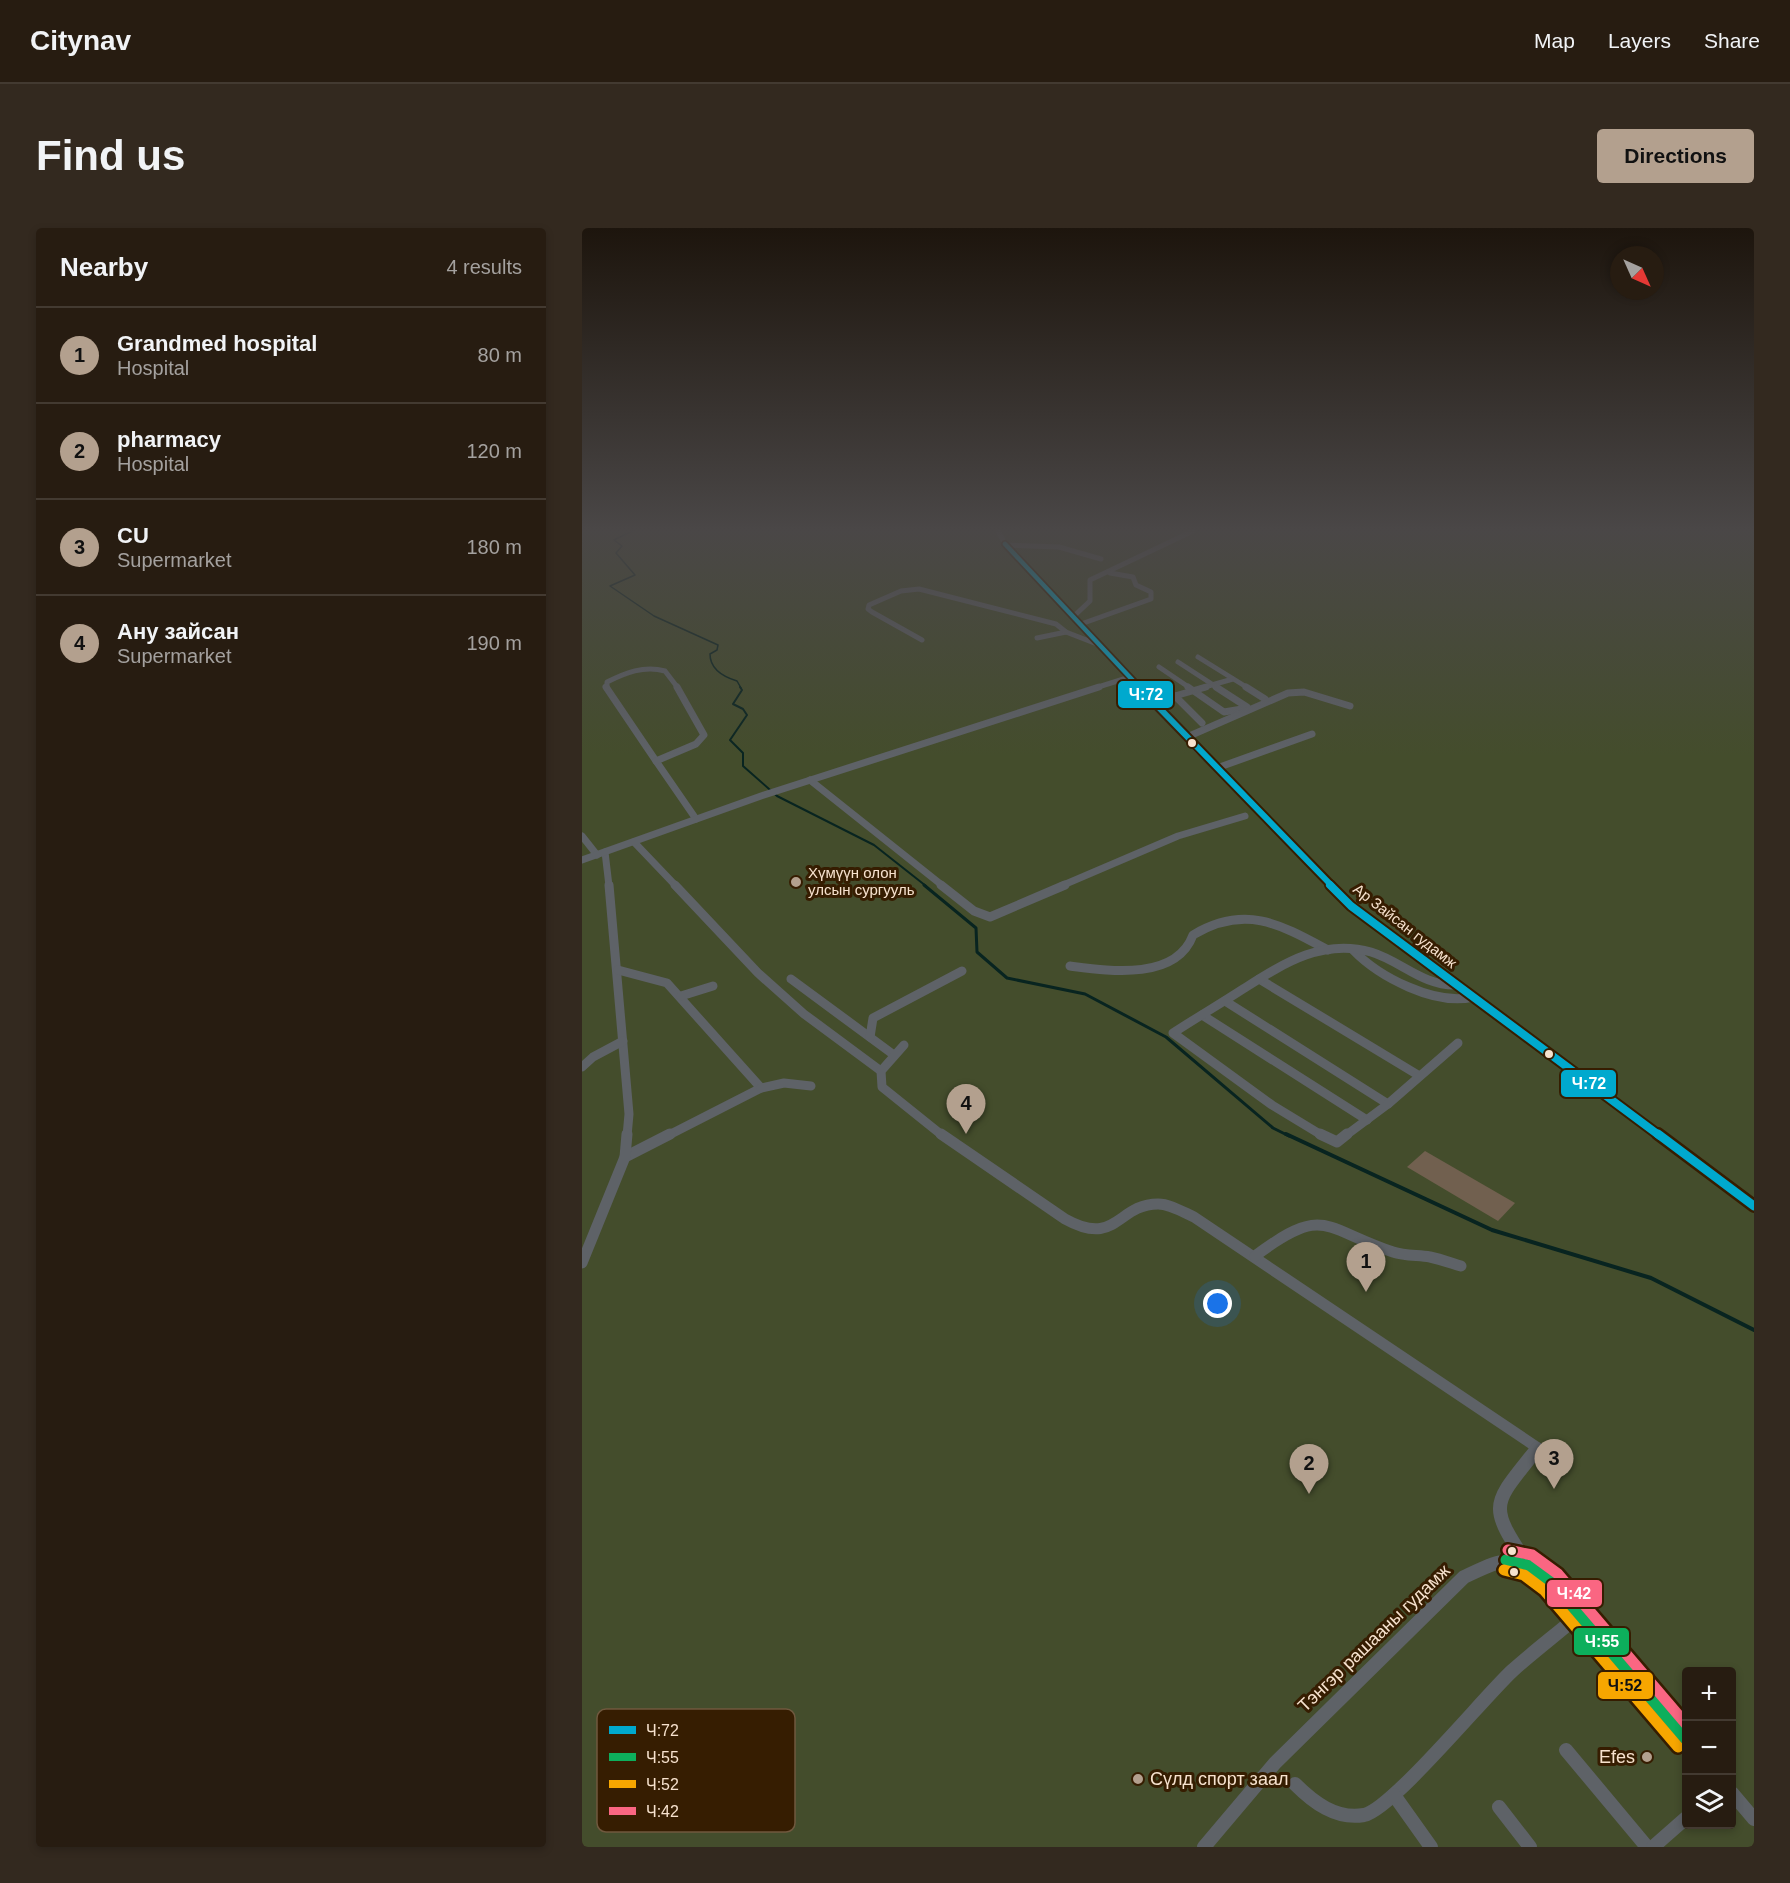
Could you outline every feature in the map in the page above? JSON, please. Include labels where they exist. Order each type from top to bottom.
[{"type":"street","points":[[869,607],[868,609],[872,612],[922,640]]},
{"type":"street","points":[[992,607],[1056,624],[1066,632],[1101,646]]},
{"type":"street","name":"Ар Зайсан гудамж","points":[[1064,607],[1186,737],[1351,906],[1754,1206]]},
{"type":"street","points":[[1073,616],[1084,607]]},
{"type":"street","points":[[1081,624],[1130,607]]},
{"type":"street","points":[[1037,638],[1066,632]]},
{"type":"street","points":[[1198,657],[1265,699]]},
{"type":"street","points":[[1159,667],[1226,713],[1246,708],[1215,684],[1178,662]]},
{"type":"street","points":[[656,761],[696,744],[704,735],[671,676],[665,671],[650,669],[607,682],[605,686],[656,761],[696,819]]},
{"type":"street","points":[[582,860],[761,796],[1130,677]]},
{"type":"street","points":[[1154,702],[1233,679]]},
{"type":"street","points":[[1186,737],[1287,693],[1312,694],[1350,706]]},
{"type":"street","points":[[1175,696],[1202,723]]},
{"type":"street","points":[[1217,768],[1312,734]]},
{"type":"street","points":[[810,780],[974,911],[990,917],[1179,836],[1245,816]]},
{"type":"street","points":[[582,836],[601,853],[618,970],[629,1114],[625,1157],[582,1263]]},
{"type":"street","points":[[633,842],[758,973],[804,1014],[881,1071]]},
{"type":"street","points":[[1070,966],[1129,970],[1160,966],[1180,958],[1192,945],[1193,935],[1198,932],[1243,917],[1275,924],[1328,950]]},
{"type":"street","points":[[1456,985],[1438,984],[1380,955],[1353,950],[1303,953],[1173,1033],[1272,1105],[1331,1141],[1342,1141],[1458,1043]]},
{"type":"street","points":[[1353,950],[1367,962],[1425,992],[1450,1000],[1473,997]]},
{"type":"street","points":[[618,970],[667,983],[761,1088]]},
{"type":"street","points":[[870,1037],[873,1018],[962,970]]},
{"type":"street","points":[[791,978],[894,1055]]},
{"type":"street","points":[[1259,979],[1418,1075]]},
{"type":"street","points":[[681,996],[713,986]]},
{"type":"street","points":[[1225,1001],[1388,1104]]},
{"type":"street","points":[[1202,1016],[1367,1120]]},
{"type":"street","points":[[582,1067],[593,1057],[623,1041]]},
{"type":"street","points":[[904,1045],[881,1071],[882,1087],[893,1098],[1040,1197],[1067,1218],[1088,1229],[1103,1230],[1133,1212],[1159,1203],[1210,1227],[1538,1448],[1502,1494],[1499,1502],[1498,1515],[1528,1565]]},
{"type":"street","points":[[625,1157],[761,1088],[784,1083],[811,1086]]},
{"type":"street","points":[[1255,1256],[1301,1225],[1320,1222],[1336,1226],[1392,1251],[1430,1257],[1461,1266]]},
{"type":"street","name":"Тэнгэр рашааны гудамж","points":[[1204,1847],[1275,1764],[1464,1577],[1499,1560],[1512,1560],[1528,1565],[1551,1582],[1682,1735]]},
{"type":"street","points":[[1295,1784],[1318,1806],[1336,1814],[1365,1815],[1394,1795],[1511,1672],[1579,1615]]},
{"type":"street","points":[[1566,1750],[1647,1847]]},
{"type":"street","points":[[1394,1795],[1431,1847]]},
{"type":"street","points":[[1736,1799],[1754,1819]]},
{"type":"street","points":[[1499,1807],[1530,1847]]},
{"type":"street","points":[[1653,1847],[1682,1822]]},
{"type":"green space","points":[[582,607],[1754,607],[1754,1847],[582,1847]]},
{"type":"building","points":[[1425,1151],[1515,1203],[1498,1221],[1407,1167]]},
{"type":"waterway","points":[[640,607],[654,616],[718,645],[717,650],[710,654],[712,664],[723,675],[737,681],[741,688]]},
{"type":"waterway","points":[[740,687],[742,690],[733,704],[743,709],[747,715],[730,740],[743,753],[743,766],[777,796],[874,845],[926,886]]},
{"type":"waterway","points":[[924,885],[976,928],[977,952],[1007,978],[1085,994],[1166,1037],[1273,1128],[1289,1136]]},
{"type":"waterway","points":[[1286,1134],[1492,1230],[1651,1278],[1754,1330]]},
{"type":"transit line","name":"Ч:72","points":[[1064,607],[1197,749],[1351,906],[1754,1206]]},
{"type":"transit line","name":"Ч:42","points":[[1508,1550],[1532,1555],[1558,1574],[1683,1721]]},
{"type":"transit line","name":"Ч:55","points":[[1506,1560],[1528,1565],[1551,1582],[1682,1735]]},
{"type":"transit line","name":"Ч:52","points":[[1504,1570],[1524,1575],[1544,1590],[1678,1747]]},
{"type":"place","name":"Хүмүүн олон улсын сургууль","points":[[796,882]]},
{"type":"place","name":"Ану зайсан","points":[[966,1134]]},
{"type":"place","name":"Grandmed hospital","points":[[1366,1292]]},
{"type":"place","name":"CU","points":[[1554,1489]]},
{"type":"place","name":"pharmacy","points":[[1309,1494]]},
{"type":"place","name":"Efes","points":[[1647,1757]]},
{"type":"place","name":"Сүлд спорт заал","points":[[1138,1779]]}]
